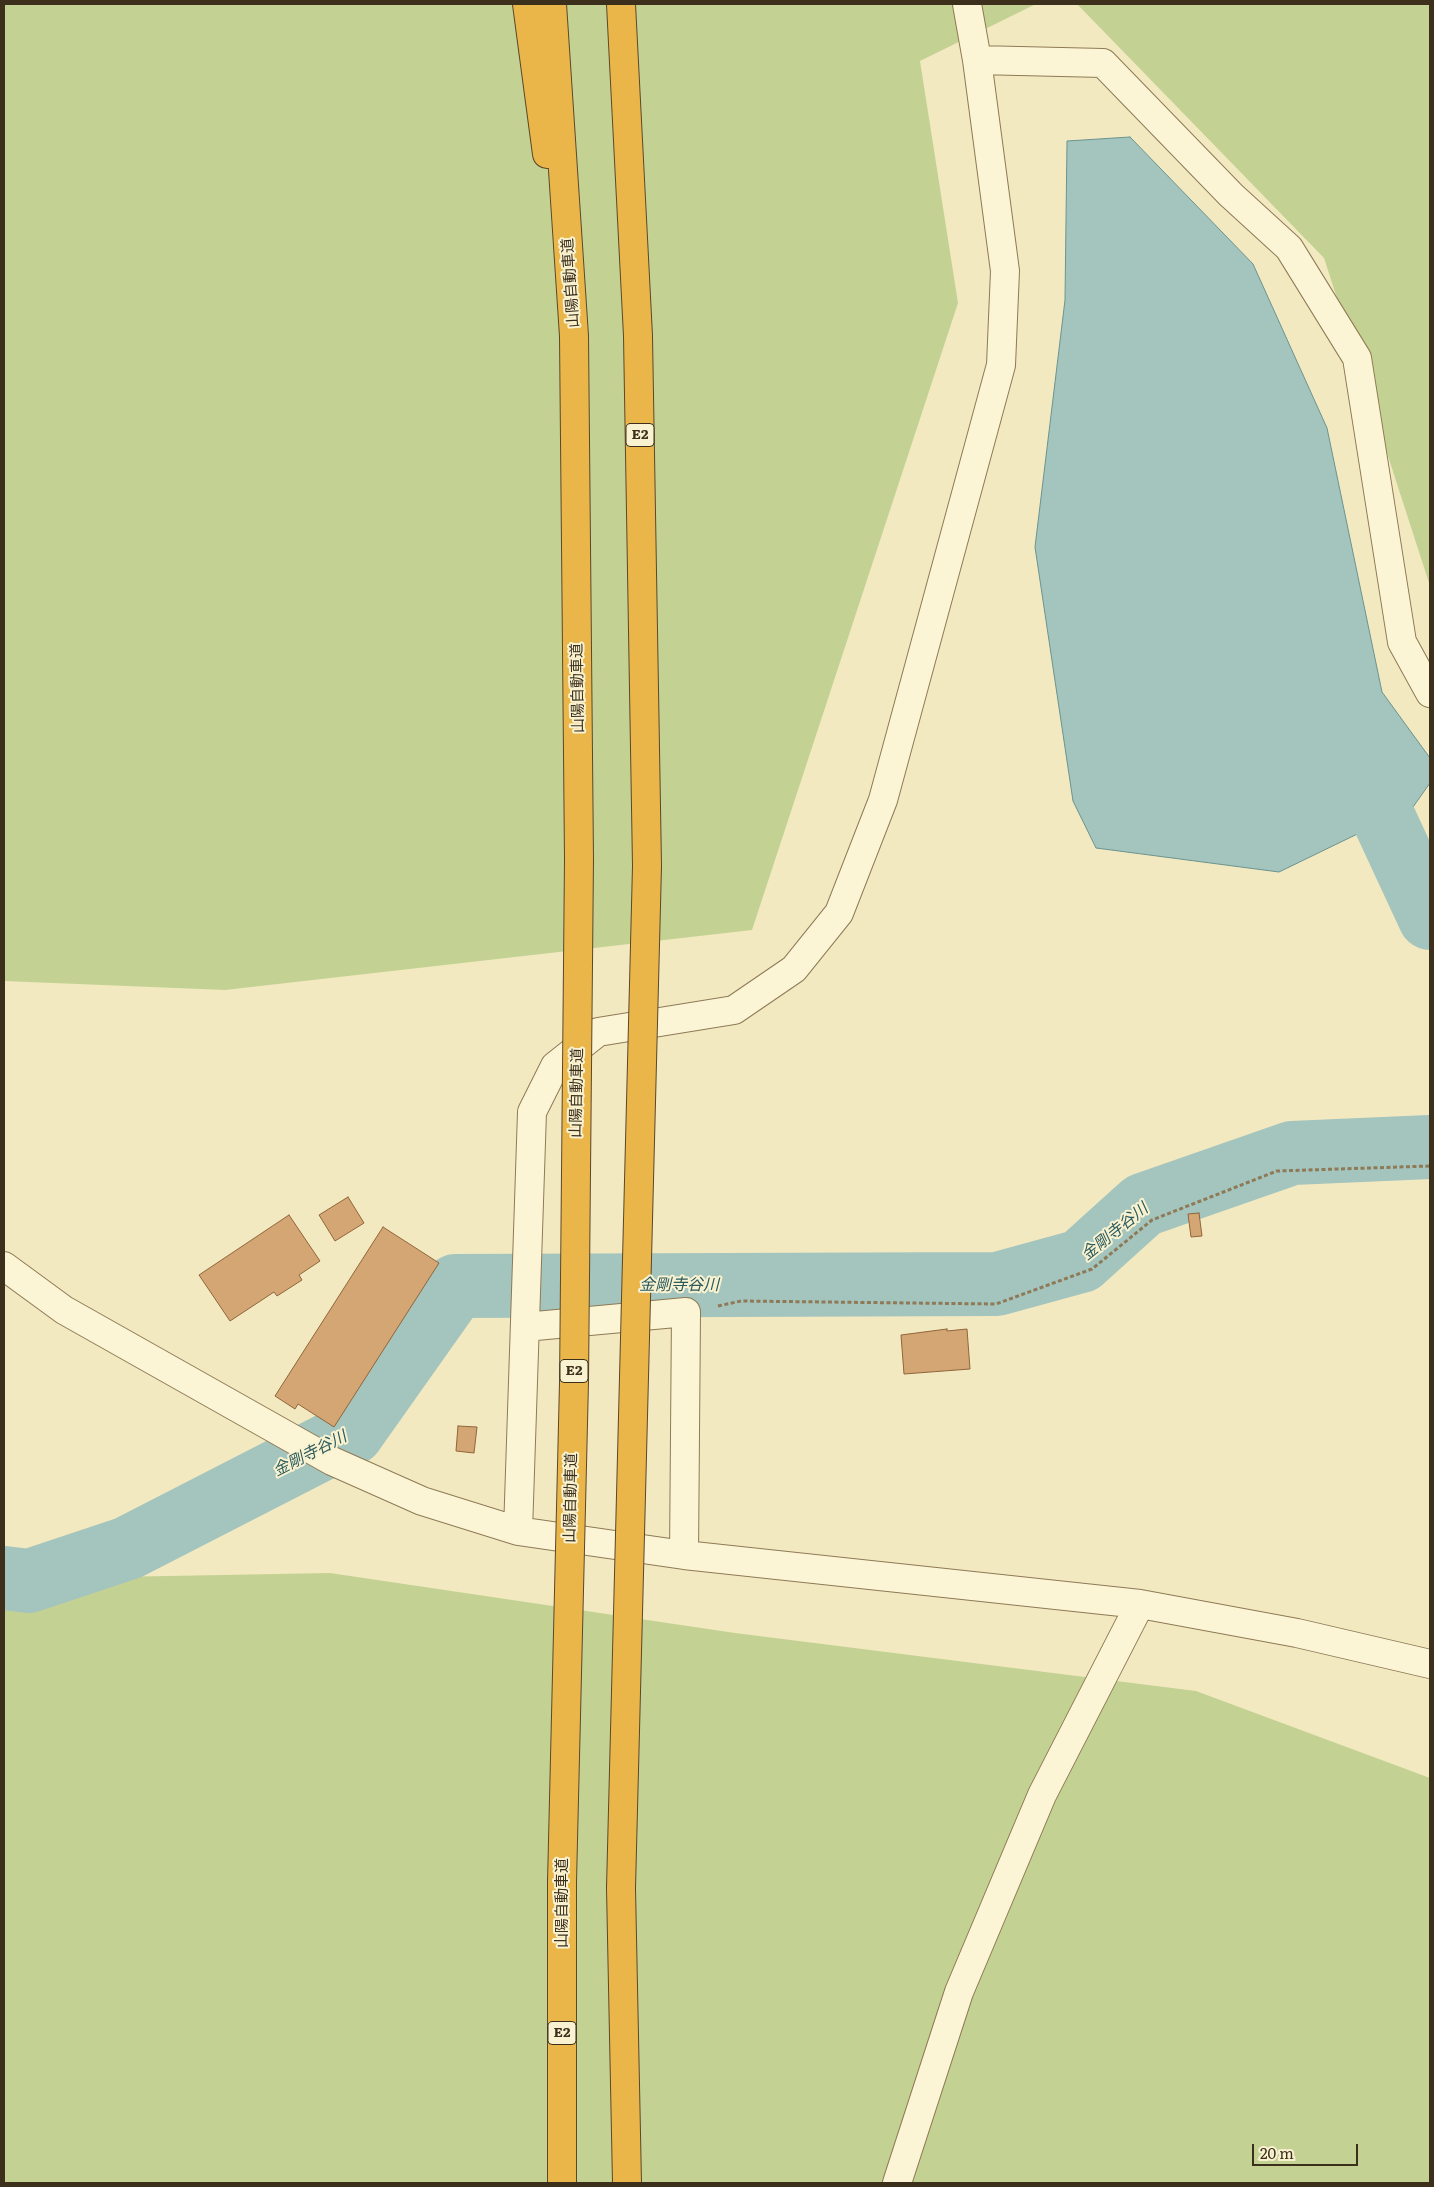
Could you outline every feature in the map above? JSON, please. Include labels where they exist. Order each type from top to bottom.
[{"type":"highway","points":[[527,4],[536,85],[574,336]]},
{"type":"highway","name":"山陽自動車道","points":[[552,4],[574,336],[579,859],[574,1382],[562,1882],[562,2183]]},
{"type":"highway","name":"E2","points":[[621,4],[638,336],[647,866],[622,1888],[627,2183]]},
{"type":"street","points":[[518,1531],[532,1112],[554,1066],[598,1032],[734,1010],[794,969],[839,913],[883,800],[1001,365],[1005,271],[978,60],[966,4]]},
{"type":"street","points":[[978,60],[1103,63],[1231,195],[1289,248],[1357,358],[1402,642],[1430,693]]},
{"type":"street","points":[[4,1266],[64,1310],[332,1461],[422,1501],[518,1531],[684,1555],[1140,1604],[1297,1633],[1430,1664]]},
{"type":"street","points":[[525,1327],[686,1312],[684,1555]]},
{"type":"street","points":[[897,2183],[959,1992],[1042,1795],[1140,1604]]},
{"type":"path","points":[[686,1312],[742,1301],[996,1304],[1092,1269],[1152,1220],[1277,1171],[1430,1166]]},
{"type":"green space","points":[[4,4],[1036,4],[920,61],[958,303],[752,930],[225,990],[4,981]]},
{"type":"green space","points":[[1077,4],[1430,4],[1430,586],[1324,258]]},
{"type":"green space","points":[[330,1573],[735,1633],[1196,1691],[1430,1778],[1430,2183],[4,2183],[4,1579]]},
{"type":"water","points":[[1130,137],[1253,264],[1327,428],[1382,692],[1430,758],[1430,783],[1413,807],[1279,872],[1096,848],[1073,801],[1035,547],[1065,300],[1067,141]]},
{"type":"building","points":[[348,1197],[364,1223],[335,1241],[319,1215]]},
{"type":"building","points":[[1199,1213],[1202,1236],[1191,1237],[1188,1214]]},
{"type":"building","points":[[289,1215],[320,1261],[299,1275],[302,1280],[277,1296],[274,1292],[230,1321],[199,1275]]},
{"type":"building","points":[[383,1227],[439,1263],[334,1427],[298,1404],[295,1409],[275,1396]]},
{"type":"building","points":[[947,1329],[947,1331],[967,1329],[970,1369],[904,1374],[901,1335]]},
{"type":"building","points":[[458,1426],[477,1427],[474,1453],[456,1451]]},
{"type":"waterway","points":[[1385,821],[1430,918]]},
{"type":"waterway","name":"金剛寺谷川","points":[[4,1578],[29,1581],[128,1548],[352,1433],[456,1286],[997,1284],[1081,1261],[1143,1205],[1292,1153],[1430,1147]]}]
